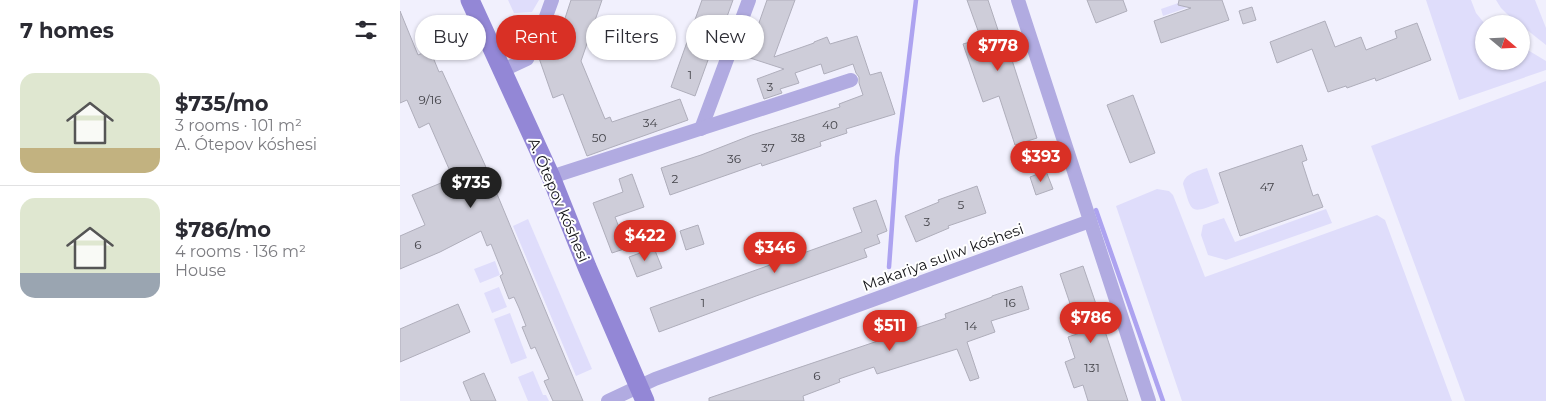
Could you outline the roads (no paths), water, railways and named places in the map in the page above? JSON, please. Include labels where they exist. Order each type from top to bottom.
[{"type":"main road","name":"A. Ótepov kóshesi","points":[[470,0],[551,178],[587,267],[642,393]]},
{"type":"street","points":[[503,70],[527,59],[543,26],[552,0]]},
{"type":"street","points":[[701,129],[749,0]]},
{"type":"street","points":[[1018,0],[1149,401]]},
{"type":"street","points":[[551,178],[851,80]]},
{"type":"street","name":"Makariya sulıw kóshesi","points":[[608,401],[642,393],[1090,221]]},
{"type":"waterway","points":[[889,267],[897,157],[916,0]]},
{"type":"waterway","points":[[1096,210],[1163,401]]}]
